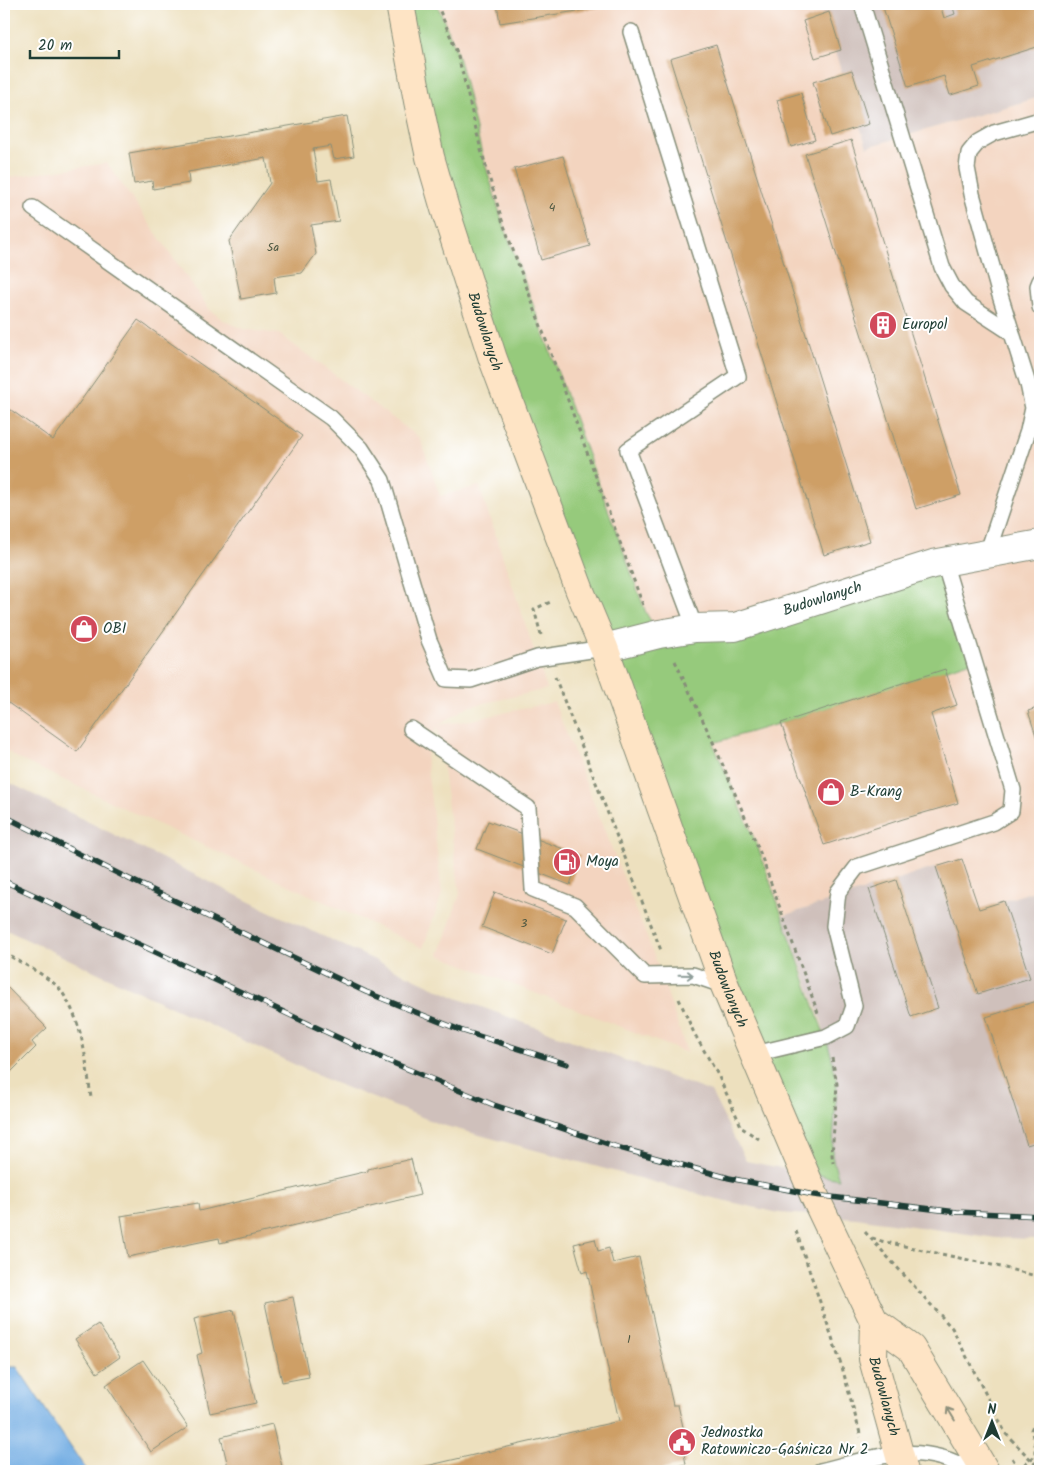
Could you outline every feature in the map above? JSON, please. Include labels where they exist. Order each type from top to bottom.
[{"type":"main road","name":"Budowlanych","points":[[400,4],[430,157],[493,359],[580,591],[604,648],[726,986],[814,1195],[874,1321],[873,1359],[902,1462]]},
{"type":"main road","name":"Budowlanych","points":[[874,1321],[912,1348],[985,1471]]},
{"type":"street","name":"Budowlanych","points":[[604,648],[659,634],[696,628],[736,627],[933,564],[1040,544]]},
{"type":"lane","points":[[862,4],[942,267],[952,286],[966,303],[1012,333]]},
{"type":"lane","points":[[631,32],[738,376],[628,450],[696,628]]},
{"type":"lane","points":[[987,554],[1028,431],[1033,408],[1028,384],[999,292],[972,194],[967,168],[969,153],[978,142],[994,134],[1040,120]]},
{"type":"lane","points":[[32,208],[331,418],[361,448],[382,480],[428,640],[446,679],[471,680],[537,658],[604,648]]},
{"type":"lane","points":[[1040,281],[1038,286],[1040,307]]},
{"type":"lane","points":[[754,1054],[826,1037],[847,1026],[854,1006],[834,926],[838,892],[857,867],[994,822],[1010,811],[1013,790],[944,562]]},
{"type":"lane","points":[[411,729],[528,808],[533,888],[575,906],[645,976],[693,975],[726,986]]},
{"type":"lane","points":[[820,1471],[867,1460],[902,1462],[936,1455],[958,1463],[971,1471]]},
{"type":"path","points":[[548,657],[694,1033],[718,1075],[742,1128],[761,1140]]},
{"type":"path","points":[[4,952],[58,987],[73,1013],[83,1042],[91,1098]]},
{"type":"path","points":[[796,1229],[842,1367],[867,1460]]},
{"type":"path","points":[[1040,1277],[881,1241],[870,1236],[952,1328],[1006,1434],[1040,1470]]},
{"type":"path","points":[[1019,1470],[1035,1456],[1036,1451],[1032,1430],[1040,1411]]},
{"type":"shaded area","points":[[437,4],[819,4],[867,147],[1040,97],[1040,889],[979,909],[962,859],[783,916],[759,850],[713,742],[781,723],[975,660],[659,634],[646,613],[502,220],[481,150],[456,50]]},
{"type":"shaded area","points":[[819,4],[1040,4],[1040,97],[867,147]]},
{"type":"shaded area","points":[[107,163],[210,310],[223,320],[243,329],[279,334],[420,438],[440,496],[479,486],[547,689],[467,707],[439,725],[554,702],[659,968],[687,1053],[439,955],[460,894],[437,726],[426,758],[442,894],[423,948],[19,759],[4,749],[4,178]]},
{"type":"shaded area","points":[[4,780],[262,908],[457,998],[711,1092],[746,1161],[839,1179],[832,1155],[836,1074],[821,1020],[783,916],[962,859],[979,909],[1040,889],[1040,1239],[996,1238],[856,1218],[779,1213],[709,1197],[442,1125],[332,1082],[4,929]]},
{"type":"green space","points":[[400,4],[437,4],[456,50],[481,150],[502,220],[646,613],[659,634],[944,562],[975,660],[713,743],[759,850],[830,1051],[837,1084],[832,1155],[839,1179],[804,1172],[445,209]]},
{"type":"water","points":[[4,1367],[17,1367],[87,1471],[4,1471]]},
{"type":"building","points":[[497,4],[616,4],[616,5],[500,23]]},
{"type":"building","points":[[882,4],[940,4],[944,18],[955,14],[952,4],[1040,4],[1040,46],[973,67],[979,86],[951,95],[944,76],[908,87]]},
{"type":"building","points":[[829,12],[841,50],[815,58],[803,21]]},
{"type":"building","points":[[716,45],[870,541],[824,555],[670,59]]},
{"type":"building","points":[[852,70],[869,124],[830,136],[813,82]]},
{"type":"building","points":[[801,93],[815,140],[791,147],[777,100]]},
{"type":"building","points":[[347,116],[354,156],[334,159],[331,146],[313,149],[318,181],[331,179],[339,221],[311,225],[316,254],[302,273],[274,277],[276,293],[241,299],[229,241],[270,183],[266,158],[188,172],[189,183],[153,189],[152,181],[134,184],[129,153]]},
{"type":"building","name":"Europol","points":[[851,140],[961,495],[916,509],[805,154]]},
{"type":"building","points":[[563,156],[590,246],[541,260],[514,169]]},
{"type":"building","points":[[138,320],[302,436],[77,752],[4,700],[4,405],[53,440]]},
{"type":"building","points":[[945,669],[957,705],[931,714],[958,803],[824,845],[781,723]]},
{"type":"building","points":[[1040,707],[1040,748],[1028,711]]},
{"type":"building","points":[[488,821],[580,855],[570,885],[477,849]]},
{"type":"building","points":[[962,859],[979,909],[1004,901],[1030,978],[978,994],[936,867]]},
{"type":"building","points":[[896,880],[938,1008],[911,1017],[869,889]]},
{"type":"building","points":[[495,892],[566,919],[552,954],[482,927]]},
{"type":"building","points":[[4,984],[47,1028],[32,1042],[36,1047],[4,1079]]},
{"type":"building","points":[[1037,1001],[1040,1012],[1040,1141],[1027,1145],[986,1017]]},
{"type":"building","points":[[411,1159],[420,1195],[220,1243],[219,1238],[128,1257],[121,1216],[198,1203],[199,1211]]},
{"type":"building","points":[[595,1239],[598,1251],[609,1248],[613,1263],[639,1257],[673,1405],[678,1405],[689,1453],[684,1454],[686,1464],[657,1471],[405,1471],[619,1421],[587,1271],[582,1273],[574,1244]]},
{"type":"building","points":[[293,1297],[309,1377],[282,1382],[265,1303]]},
{"type":"building","points":[[234,1310],[256,1403],[210,1413],[197,1355],[202,1353],[194,1319]]},
{"type":"building","points":[[98,1324],[120,1357],[97,1373],[75,1339]]},
{"type":"building","points":[[143,1360],[188,1427],[151,1452],[106,1385]]},
{"type":"building","points":[[272,1424],[283,1471],[229,1471],[221,1437]]},
{"type":"railway","points":[[4,816],[123,876],[366,992],[460,1030],[567,1064]]},
{"type":"railway","points":[[4,881],[386,1060],[494,1105],[620,1148],[729,1178],[814,1195],[957,1212],[1040,1216]]},
{"type":"place","name":"Europol","points":[[883,325]]},
{"type":"place","name":"OBI","points":[[84,629]]},
{"type":"place","name":"B-Krang","points":[[831,792]]},
{"type":"place","name":"Moya","points":[[567,862]]},
{"type":"place","name":"Jednostka Ratowniczo-Gaśnicza Nr 2","points":[[682,1442]]}]
